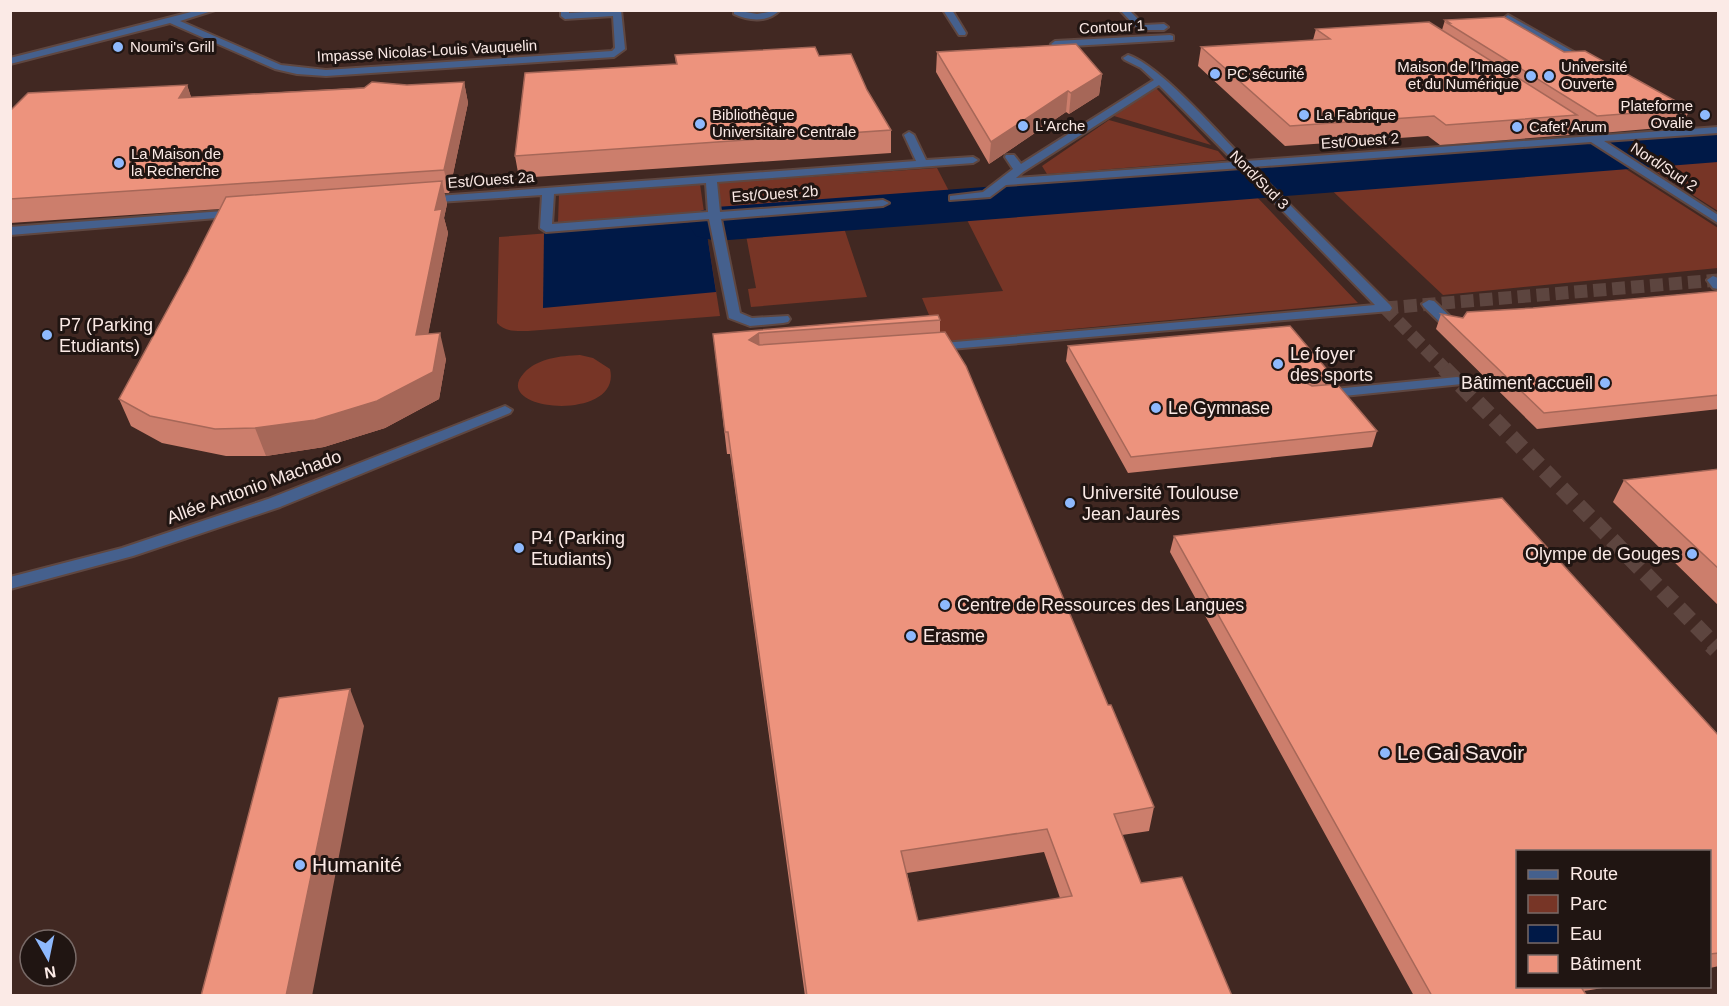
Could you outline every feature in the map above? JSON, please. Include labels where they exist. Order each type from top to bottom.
[{"type":"street","points":[[10,61],[212,10]]},
{"type":"street","name":"Impasse Nicolas-Louis Vauquelin","points":[[171,20],[278,67],[326,73],[596,57],[614,54],[620,49],[617,12],[565,16],[565,10]]},
{"type":"street","points":[[739,10],[737,12],[744,16],[758,17],[771,15],[776,10]]},
{"type":"street","points":[[946,10],[962,33]]},
{"type":"street","points":[[1124,10],[1142,28],[1172,26]]},
{"type":"street","points":[[1508,18],[1596,68]]},
{"type":"street","name":"Contour 1","points":[[1055,44],[1170,38]]},
{"type":"street","name":"Nord/Sud 3","points":[[913,350],[1385,308],[1160,80],[1144,66],[1128,58]]},
{"type":"street","points":[[954,198],[986,195],[1019,170],[1160,80]]},
{"type":"street","points":[[1686,120],[1719,138]]},
{"type":"street","name":"Nord/Sud 2","points":[[1567,126],[1608,149],[1719,220]]},
{"type":"street","name":"Est/Ouest 2","points":[[1004,182],[1247,167],[1719,130]]},
{"type":"street","points":[[909,135],[922,163]]},
{"type":"street","points":[[1010,157],[1019,170]]},
{"type":"street","name":"Est/Ouest 2a","points":[[412,201],[973,159]]},
{"type":"street","points":[[549,191],[546,228],[714,215],[711,179]]},
{"type":"street","name":"Est/Ouest 2b","points":[[783,319],[750,322],[734,315],[714,215],[883,203]]},
{"type":"street","points":[[10,231],[246,213]]},
{"type":"street","points":[[1429,304],[1454,327]]},
{"type":"street","points":[[1308,395],[1457,381]]},
{"type":"street","name":"Allée Antonio Machado","points":[[10,583],[127,552],[274,503],[505,410]]},
{"type":"green space","points":[[1155,87],[1211,145],[1114,116]]},
{"type":"green space","points":[[1109,120],[1218,151],[1226,160],[1047,174],[1042,166]]},
{"type":"green space","points":[[1703,137],[1718,146],[1718,211],[1613,144]]},
{"type":"green space","points":[[1590,146],[1718,228],[1718,268],[1443,295],[1307,167]]},
{"type":"green space","points":[[937,168],[950,193],[722,211],[717,183]]},
{"type":"green space","points":[[1234,173],[1358,303],[1050,331],[941,344],[922,298],[1003,291],[956,202],[996,199],[1009,189]]},
{"type":"green space","points":[[700,184],[704,212],[558,222],[559,194]]},
{"type":"green space","points":[[705,221],[720,316],[528,331],[507,329],[497,323],[499,237]]},
{"type":"green space","points":[[842,222],[867,297],[751,307],[748,289],[756,288],[745,230]]},
{"type":"green space","points":[[580,355],[593,358],[610,369],[609,386],[597,398],[579,404],[558,406],[539,403],[524,396],[518,386],[524,373],[530,368],[550,359]]},
{"type":"water","points":[[705,221],[716,292],[543,308],[544,233]]},
{"type":"building","points":[[1504,17],[1564,52],[1585,51],[1690,109],[1597,116],[1445,20]]},
{"type":"building","points":[[1429,22],[1577,115],[1446,125],[1434,116],[1290,126],[1201,47],[1330,39],[1316,29]]},
{"type":"building","points":[[1076,44],[1102,74],[1071,93],[1068,91],[991,142],[937,52]]},
{"type":"building","name":"Bibliothèque Universitaire Centrale","points":[[815,47],[819,56],[851,54],[867,90],[891,130],[515,156],[525,73],[677,64],[675,55]]},
{"type":"building","name":"La Maison de la Recherche","points":[[372,82],[407,85],[464,82],[444,170],[10,199],[10,111],[28,93],[187,85],[179,98],[364,88]]},
{"type":"building","points":[[442,181],[435,210],[442,209],[416,335],[440,333],[433,372],[377,401],[315,420],[255,428],[215,429],[150,416],[119,399],[226,197]]},
{"type":"building","name":"Bâtiment accueil","points":[[1719,291],[1719,395],[1544,413],[1441,314],[1463,318],[1467,312]]},
{"type":"building","name":"Erasme","points":[[938,315],[940,320],[759,333],[749,340],[759,345],[945,332],[966,366],[1108,705],[1111,705],[1154,807],[1114,814],[1141,883],[1182,877],[1232,996],[807,996],[728,432],[725,432],[713,334]],"holes":[[[1047,829],[1072,896],[918,921],[901,851]]]},
{"type":"building","name":"Le Gymnase","points":[[1290,326],[1329,372],[1311,374],[1303,381],[1312,386],[1337,384],[1377,431],[1131,457],[1068,346]]},
{"type":"building","points":[[1719,469],[1719,569],[1624,480]]},
{"type":"building","name":"Le Gai Savoir","points":[[1502,498],[1719,736],[1719,953],[1711,954],[1711,850],[1516,850],[1516,988],[1582,988],[1587,996],[1432,996],[1174,536]]},
{"type":"building","points":[[350,689],[286,996],[201,996],[279,698]]},
{"type":"waterway","points":[[716,224],[1718,147]]},
{"type":"tunnel","points":[[1445,369],[1385,308],[1718,280]]},
{"type":"tunnel","points":[[1444,368],[1715,645]]},
{"type":"tunnel","points":[[1715,645],[1718,648]]},
{"type":"place","name":"Noumi's Grill","points":[[118,47]]},
{"type":"place","name":"PC sécurité","points":[[1215,74]]},
{"type":"place","name":"Maison de l’Image et du Numérique","points":[[1531,76]]},
{"type":"place","name":"Université Ouverte","points":[[1549,76]]},
{"type":"place","name":"La Fabrique","points":[[1304,115]]},
{"type":"place","name":"Plateforme Ovalie","points":[[1705,115]]},
{"type":"place","name":"Bibliothèque Universitaire Centrale","points":[[700,124]]},
{"type":"place","name":"L'Arche","points":[[1023,126]]},
{"type":"place","name":"Cafet’ Arum","points":[[1517,127]]},
{"type":"place","name":"La Maison de la Recherche","points":[[119,163]]},
{"type":"place","name":"P7 (Parking Etudiants)","points":[[47,335]]},
{"type":"place","name":"Le foyer des sports","points":[[1278,364]]},
{"type":"place","name":"Bâtiment accueil","points":[[1605,383]]},
{"type":"place","name":"Le Gymnase","points":[[1156,408]]},
{"type":"place","name":"Université Toulouse Jean Jaurès","points":[[1070,503]]},
{"type":"place","name":"P4 (Parking Etudiants)","points":[[519,548]]},
{"type":"place","name":"Olympe de Gouges","points":[[1692,554]]},
{"type":"place","name":"Centre de Ressources des Langues","points":[[945,605]]},
{"type":"place","name":"Erasme","points":[[911,636]]},
{"type":"place","name":"Le Gai Savoir","points":[[1385,753]]},
{"type":"place","name":"Humanité","points":[[300,865]]}]
